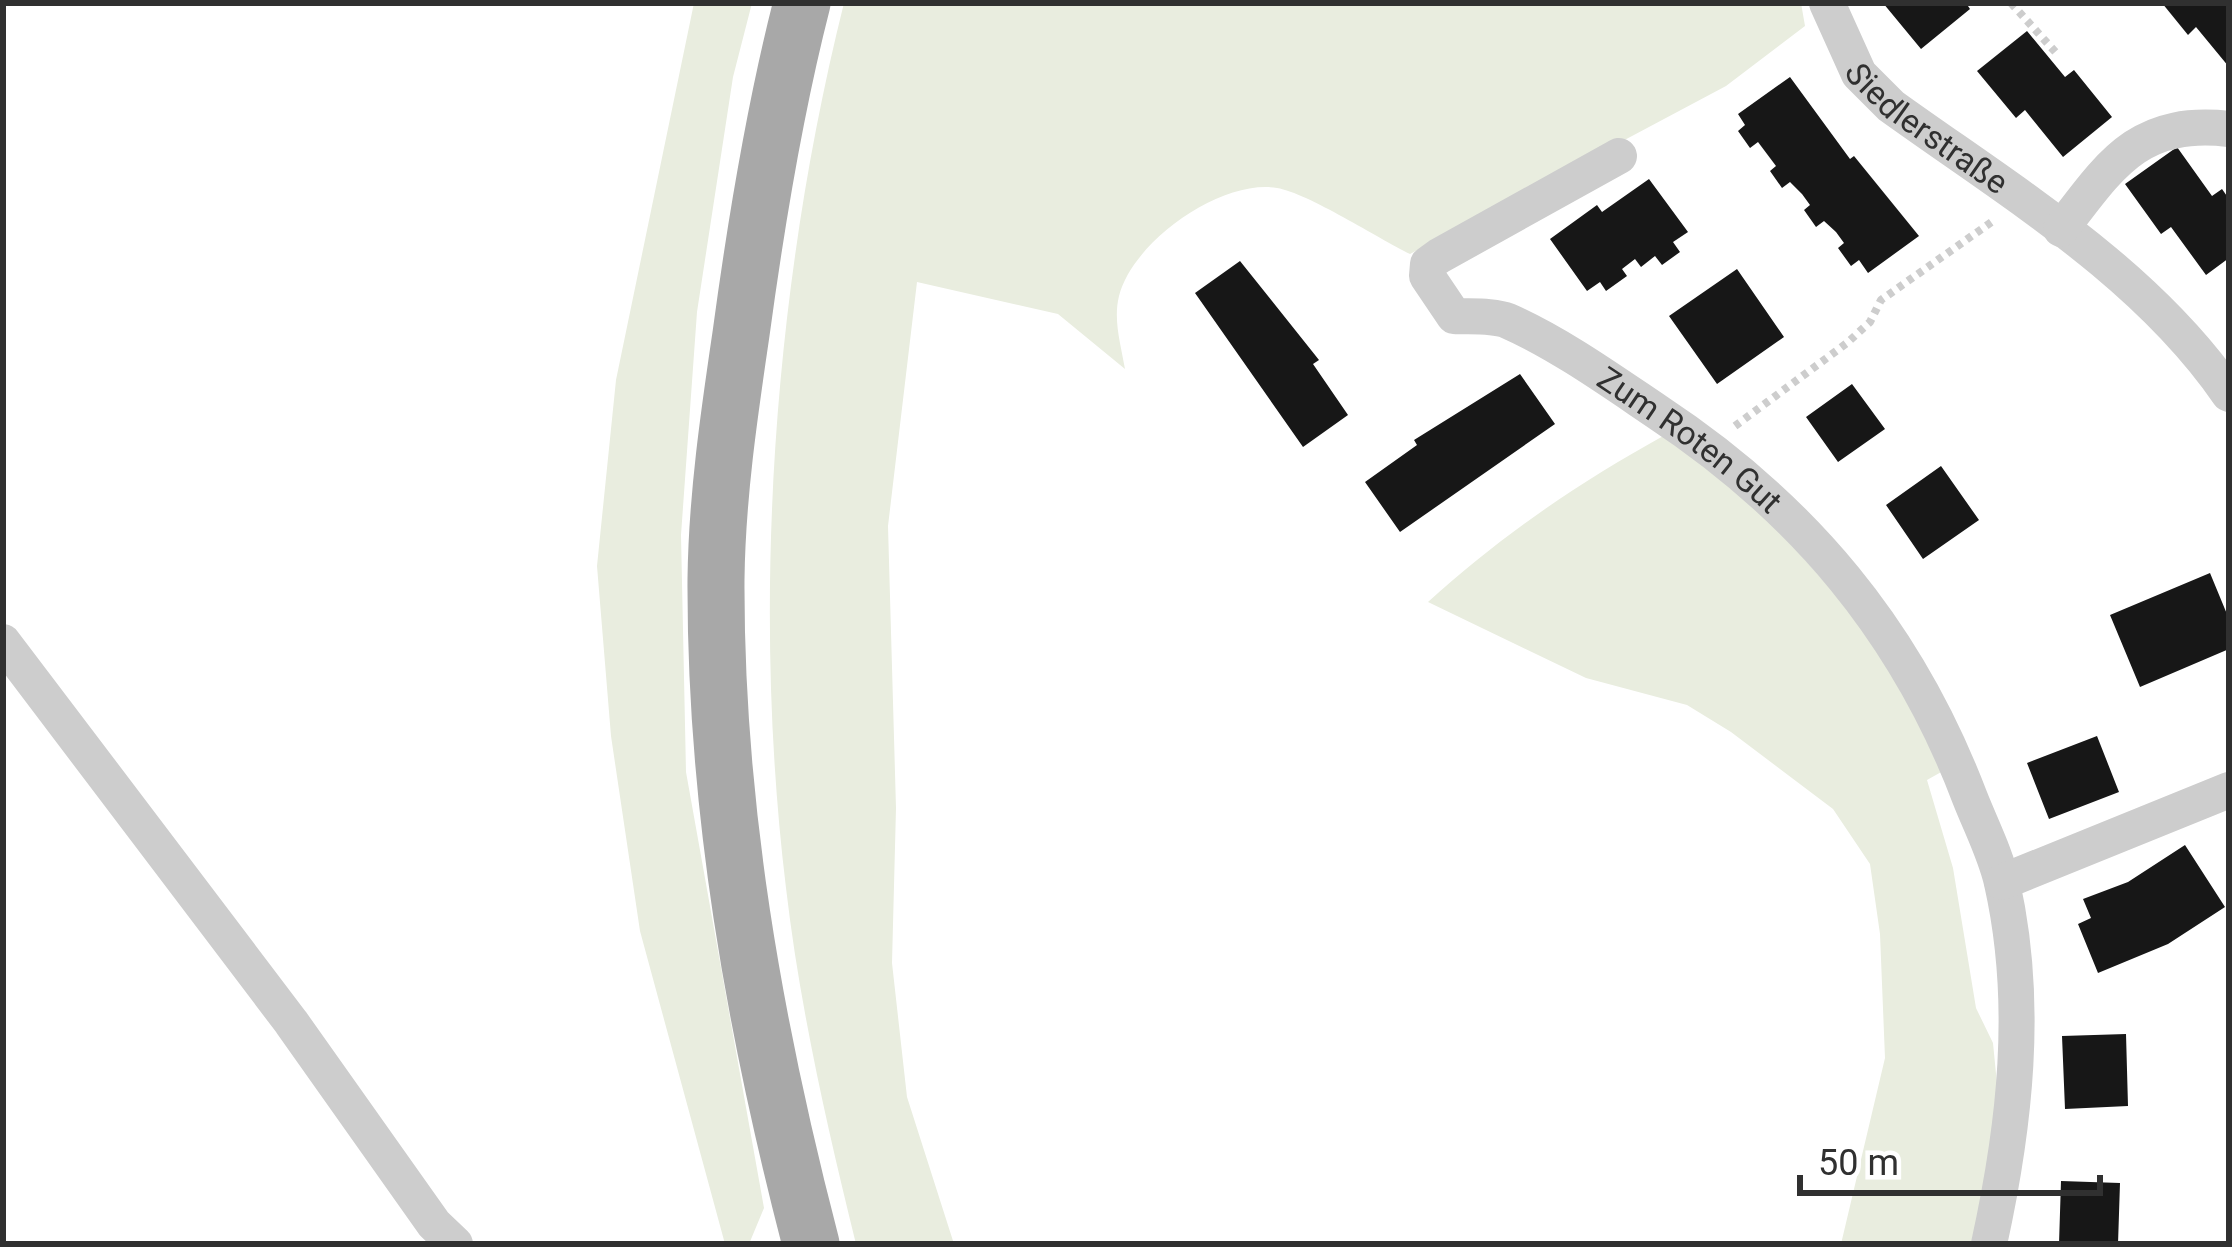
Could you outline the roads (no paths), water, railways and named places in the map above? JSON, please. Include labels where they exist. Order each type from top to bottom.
[{"type":"main road","points":[[802,3],[757,215],[727,432],[716,576],[721,734],[734,874],[755,1011],[811,1244]]},
{"type":"street","name":"Siedlerstraße","points":[[1827,3],[1859,74],[1891,106],[2060,229],[2156,310],[2229,394]]},
{"type":"street","points":[[2060,229],[2129,147],[2159,133],[2199,126],[2229,129]]},
{"type":"street","name":"Zum Roten Gut","points":[[1619,156],[1439,256],[1427,264],[1426,276],[1454,316],[1504,319],[1714,450],[1785,510],[1876,614],[1919,681],[1945,734],[2002,881]]},
{"type":"street","points":[[3,642],[454,1244]]},
{"type":"street","points":[[1989,1244],[2006,1167],[2017,1079],[2016,1002],[2002,881],[2229,790]]}]
